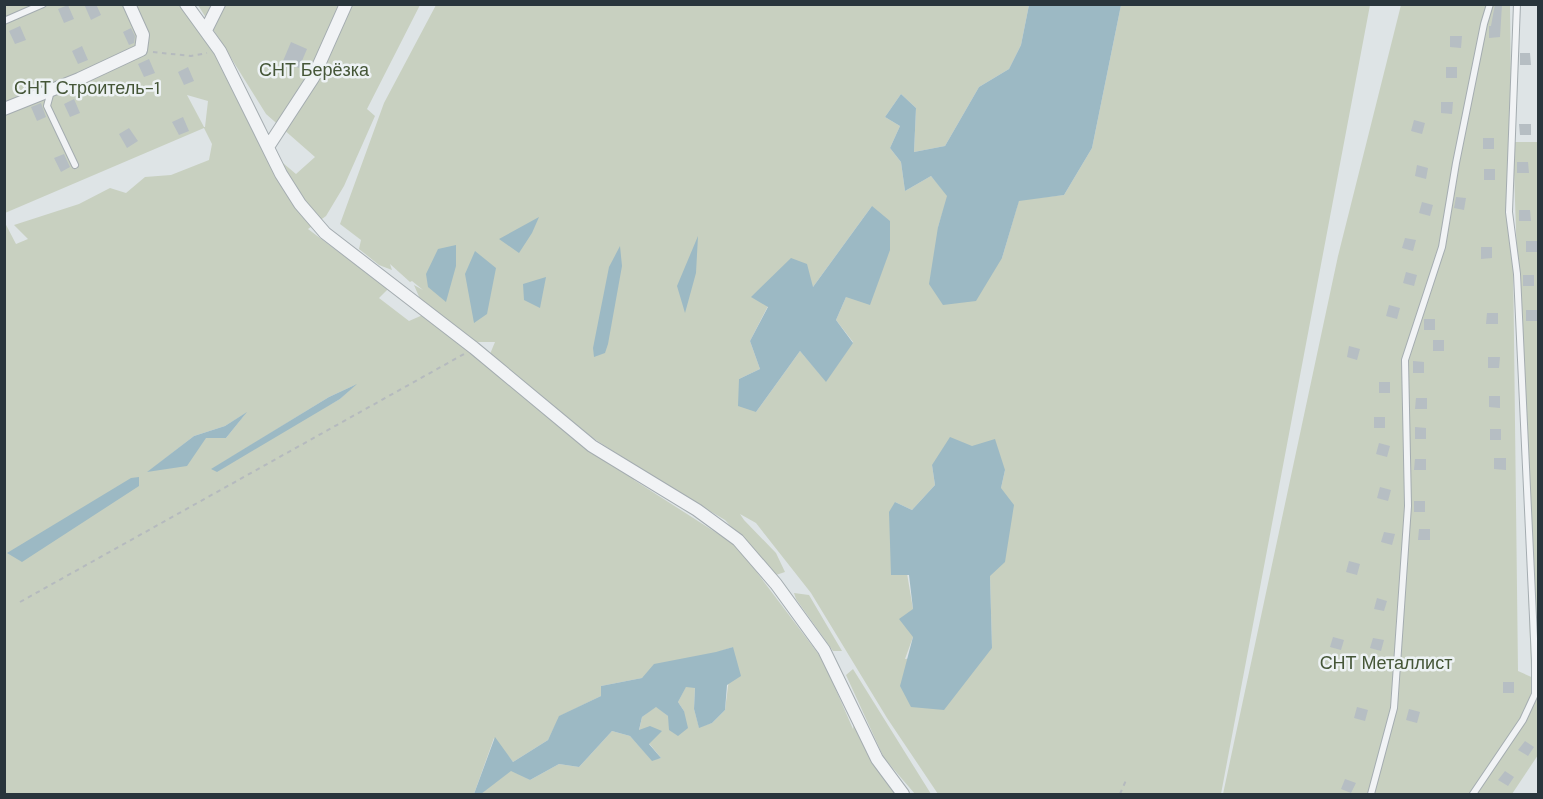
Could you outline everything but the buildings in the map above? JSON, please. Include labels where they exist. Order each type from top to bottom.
[{"type":"street","points":[[4,109],[141,50],[143,35],[129,4]]},
{"type":"street","points":[[186,4],[220,51],[281,174],[300,204],[325,233],[474,348],[592,446],[697,510],[738,540],[776,585],[824,650],[877,759],[903,795]]},
{"type":"street","points":[[206,30],[219,4]]},
{"type":"street","points":[[268,147],[313,78],[346,4]]},
{"type":"lane","points":[[4,21],[43,4]]},
{"type":"lane","points":[[1371,795],[1394,708],[1408,506],[1405,360],[1443,247],[1458,152],[1490,4]]},
{"type":"lane","points":[[1473,795],[1524,720],[1535,694],[1517,274],[1509,212],[1517,4]]},
{"type":"lane","points":[[51,90],[47,106],[75,165]]},
{"type":"path","points":[[141,50],[191,56],[220,51]]},
{"type":"path","points":[[20,602],[474,348]]},
{"type":"path","points":[[1120,795],[1127,778]]},
{"type":"green space","points":[[5,5],[182,5],[204,32],[265,148],[296,174],[315,157],[266,114],[198,5],[420,5],[367,109],[375,116],[344,186],[326,216],[308,229],[388,289],[379,298],[409,321],[425,314],[503,380],[639,479],[634,480],[737,546],[823,660],[853,729],[854,723],[900,794],[480,794],[511,770],[530,780],[559,764],[579,767],[612,731],[630,736],[652,760],[661,758],[639,731],[642,717],[656,706],[668,716],[684,711],[678,702],[686,686],[695,687],[694,709],[699,727],[712,723],[725,710],[733,647],[642,678],[601,686],[601,696],[560,716],[548,740],[513,762],[494,738],[474,794],[5,794],[4,221],[16,244],[28,239],[14,225],[79,204],[110,188],[126,193],[145,177],[171,175],[209,160],[212,144],[204,128],[5,213]],"holes":[[[187,95],[208,101],[205,127],[204,127]],[[355,385],[340,399],[212,469],[329,397]],[[246,413],[226,438],[206,437],[148,472],[194,436],[225,426]]]},
{"type":"green space","points":[[436,5],[1029,5],[1021,45],[1009,69],[979,87],[945,146],[914,152],[916,108],[901,94],[885,117],[900,126],[890,148],[901,162],[905,191],[931,176],[948,196],[938,227],[1002,258],[1019,200],[1064,195],[1092,148],[1121,5],[1370,5],[1221,794],[938,794],[887,718],[811,593],[756,523],[740,514],[776,553],[785,572],[776,575],[725,520],[593,438],[490,354],[495,342],[476,342],[460,333],[420,299],[414,285],[423,290],[390,264],[392,270],[379,265],[359,249],[361,240],[340,224],[384,103]],"holes":[[[872,206],[846,297],[836,320],[853,342],[826,381],[800,351],[756,412],[739,379],[760,369],[750,341],[768,306],[752,297],[813,287]],[[932,465],[1005,470],[990,576],[992,648],[905,659],[913,637],[913,609],[895,502],[912,510],[935,485]]]},
{"type":"green space","name":"СНТ Металлист","points":[[1401,5],[1510,5],[1518,671],[1538,680],[1538,755],[1512,794],[1223,794],[1338,256]]},
{"type":"green space","points":[[1513,142],[1538,142],[1538,673],[1531,670]]},
{"type":"green space","points":[[794,593],[809,595],[842,651],[833,651]]},
{"type":"green space","points":[[853,669],[931,794],[915,794],[884,758],[846,675]]},
{"type":"water","points":[[1029,5],[1121,5],[1092,148],[1064,195],[1019,201],[1002,258],[976,301],[943,305],[929,284],[938,227],[947,196],[931,176],[905,191],[901,162],[890,148],[900,126],[885,117],[901,94],[916,108],[914,152],[945,146],[979,87],[1009,69],[1021,45]]},
{"type":"water","points":[[872,206],[890,221],[890,250],[870,305],[846,297],[836,320],[853,343],[826,382],[800,351],[756,412],[738,406],[739,379],[760,369],[750,341],[768,307],[751,297],[791,258],[807,264],[813,287]]},
{"type":"water","points":[[539,217],[519,253],[499,239]]},
{"type":"water","points":[[698,236],[696,273],[685,313],[677,286]]},
{"type":"water","points":[[456,245],[456,266],[446,302],[428,287],[426,274],[438,249]]},
{"type":"water","points":[[620,246],[622,266],[608,344],[605,353],[594,357],[593,348],[609,267]]},
{"type":"water","points":[[475,251],[496,268],[487,314],[474,323],[465,274]]},
{"type":"water","points":[[546,277],[540,308],[524,300],[523,284]]},
{"type":"water","points":[[357,384],[340,399],[217,472],[211,469],[329,397]]},
{"type":"water","points":[[247,412],[226,438],[206,438],[187,466],[147,472],[194,436],[225,426]]},
{"type":"water","points":[[950,437],[972,446],[995,439],[1005,470],[1001,488],[1014,505],[1005,562],[990,576],[992,648],[944,710],[911,707],[900,686],[913,637],[899,619],[913,609],[909,575],[891,575],[889,512],[895,502],[912,510],[935,485],[932,465]]},
{"type":"water","points":[[139,477],[139,486],[22,562],[7,553],[131,478]]},
{"type":"water","points":[[733,647],[741,676],[727,685],[725,710],[712,723],[699,728],[694,709],[695,688],[686,687],[678,702],[684,711],[688,728],[678,736],[669,730],[668,716],[656,707],[642,717],[639,730],[650,726],[662,731],[649,744],[661,758],[652,761],[630,736],[612,731],[579,767],[559,764],[530,780],[511,771],[481,794],[474,794],[495,737],[513,762],[548,740],[559,716],[601,696],[601,686],[642,678],[654,664]]},
{"type":"park label","name":"СНТ Берёзка","points":[[314,70]]},
{"type":"park label","name":"СНТ Строитель-1","points":[[87,88]]}]
